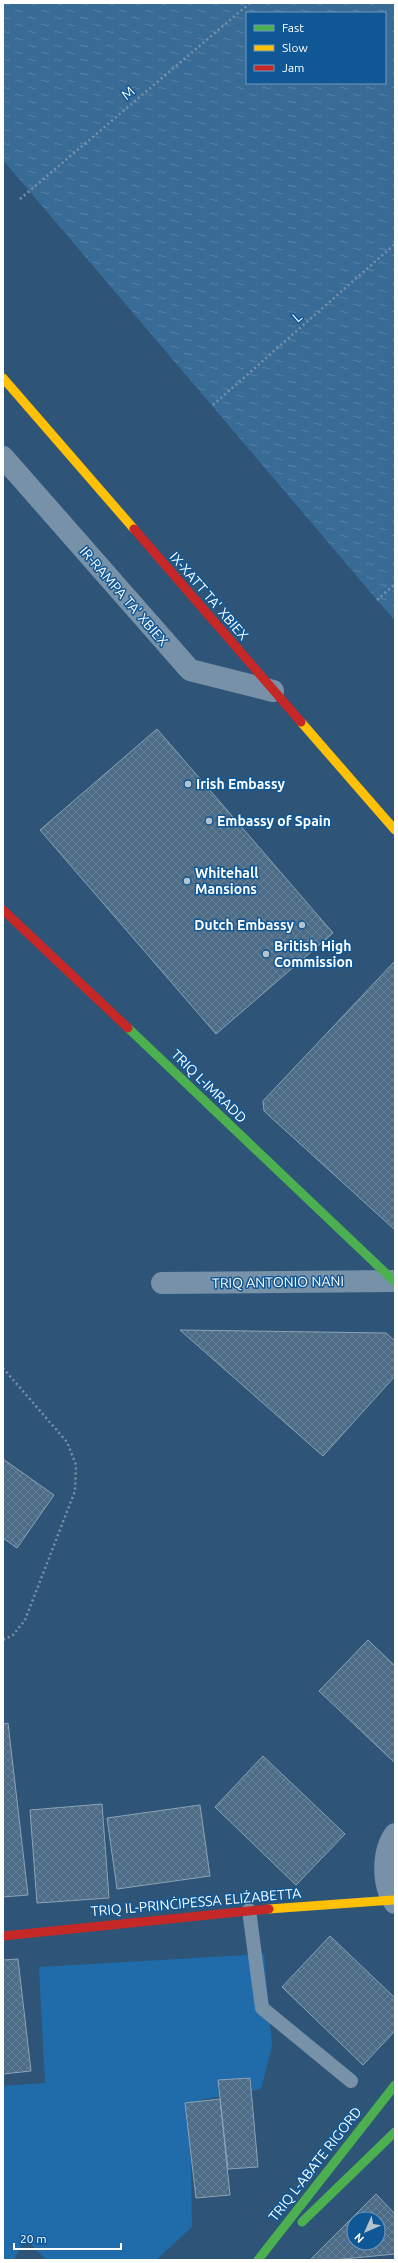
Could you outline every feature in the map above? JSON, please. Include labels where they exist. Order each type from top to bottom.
[{"type":"main road","name":"IX-XATT TA' XBIEX","points":[[3,378],[395,830]]},
{"type":"main road","name":"TRIQ L-IMRADD","points":[[3,910],[394,1281]]},
{"type":"main road","name":"TRIQ IL-PRINĊIPESSA ELIŻABETTA","points":[[3,1936],[249,1910],[394,1902]]},
{"type":"main road","name":"TRIQ L-ABATE RIGORD","points":[[258,2260],[395,2085]]},
{"type":"main road","points":[[262,2260],[395,2132]]},
{"type":"street","name":"IR-RAMPA TA' XBIEX","points":[[3,457],[190,670],[273,691]]},
{"type":"street","name":"TRIQ ANTONIO NANI","points":[[162,1283],[394,1281]]},
{"type":"street","points":[[394,1902],[386,1880],[386,1858],[395,1834]]},
{"type":"lane","points":[[249,1910],[262,2008],[351,2082]]},
{"type":"path","name":"M","points":[[20,199],[250,3]]},
{"type":"path","name":"L","points":[[213,405],[395,244]]},
{"type":"path","points":[[377,600],[395,584]]},
{"type":"path","points":[[3,1368],[67,1442],[76,1465],[75,1491],[25,1620],[13,1635],[3,1640]]},
{"type":"shaded area","points":[[264,1954],[272,2046],[261,2089],[200,2100],[190,2121],[192,2227],[156,2260],[46,2260],[25,2238],[14,2260],[3,2260],[3,2086],[45,2083],[39,1967]]},
{"type":"water","points":[[3,3],[395,3],[395,621],[3,160]]},
{"type":"building","name":"Whitehall Mansions","points":[[157,729],[333,933],[216,1034],[40,830]]},
{"type":"building","points":[[395,961],[395,1230],[264,1111],[263,1101]]},
{"type":"building","points":[[180,1330],[386,1333],[395,1341],[395,1376],[323,1456]]},
{"type":"building","points":[[3,1459],[54,1495],[17,1548],[3,1538]]},
{"type":"building","points":[[368,1640],[395,1666],[395,1763],[319,1691]]},
{"type":"building","points":[[8,1723],[28,1895],[3,1897],[3,1724]]},
{"type":"building","points":[[263,1756],[345,1834],[296,1885],[215,1807]]},
{"type":"building","points":[[102,1804],[109,1898],[37,1903],[30,1810]]},
{"type":"building","points":[[200,1805],[210,1876],[117,1889],[107,1818]]},
{"type":"building","points":[[330,1936],[395,1998],[395,2031],[363,2065],[282,1987]]},
{"type":"building","points":[[18,1959],[31,2071],[3,2074],[3,1960]]},
{"type":"building","points":[[250,2078],[258,2167],[228,2169],[218,2080]]},
{"type":"building","points":[[220,2099],[230,2195],[196,2198],[185,2103]]},
{"type":"building","points":[[376,2194],[395,2214],[395,2254],[333,2260],[310,2260],[346,2224],[346,2251],[386,2251],[386,2211],[359,2211]]},
{"type":"traffic: fast","points":[[128,1028],[395,1282]]},
{"type":"traffic: fast","points":[[258,2260],[395,2085]]},
{"type":"traffic: fast","points":[[302,2222],[395,2132]]},
{"type":"traffic: slow","points":[[3,378],[134,529]]},
{"type":"traffic: slow","points":[[301,722],[395,830]]},
{"type":"traffic: slow","points":[[269,1909],[393,1900]]},
{"type":"traffic: jam","points":[[134,529],[301,722]]},
{"type":"traffic: jam","points":[[3,910],[128,1028]]},
{"type":"traffic: jam","points":[[3,1936],[269,1909]]},
{"type":"place","name":"Irish Embassy","points":[[188,784]]},
{"type":"place","name":"Embassy of Spain","points":[[209,821]]},
{"type":"place","name":"Whitehall Mansions","points":[[187,881]]},
{"type":"place","name":"Dutch Embassy","points":[[302,925]]},
{"type":"place","name":"British High Commission","points":[[266,954]]}]
